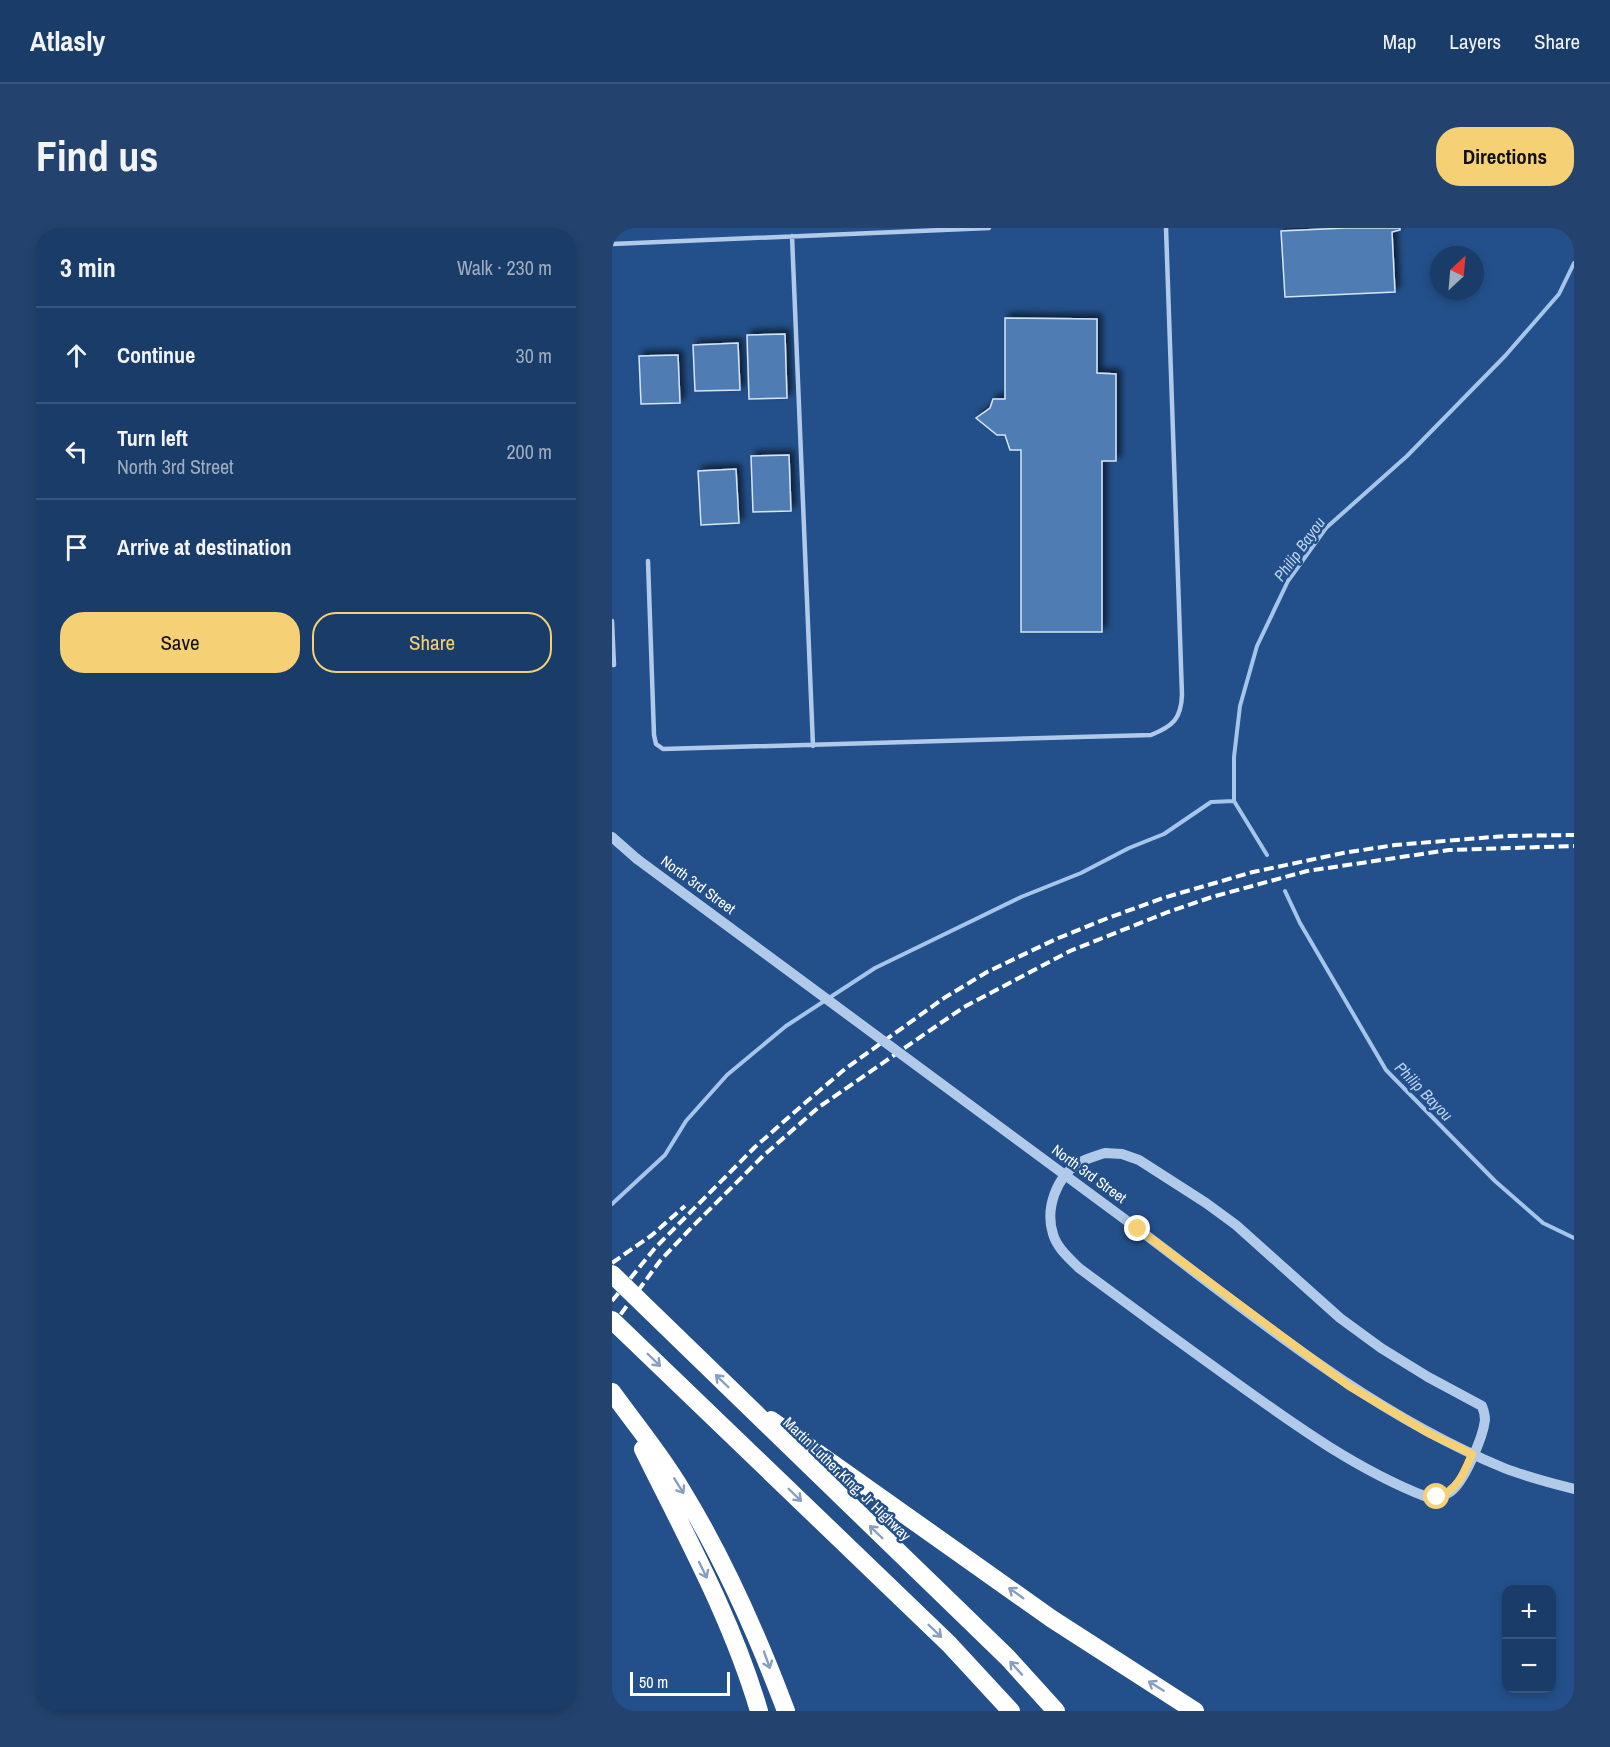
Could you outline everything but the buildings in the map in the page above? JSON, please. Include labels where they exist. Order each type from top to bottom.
[{"type":"highway","name":"Martin Luther King, Jr Highway","points":[[612,1274],[1008,1658],[1056,1711]]},
{"type":"highway","points":[[612,1320],[949,1644],[1011,1711]]},
{"type":"highway","points":[[616,1398],[719,1604],[759,1711]]},
{"type":"highway","points":[[616,1398],[680,1488],[721,1560],[762,1645],[786,1711]]},
{"type":"highway","points":[[740,1399],[1052,1619],[1195,1711]]},
{"type":"street","name":"North 3rd Street","points":[[612,837],[637,859],[1349,1386],[1430,1434],[1472,1454],[1507,1469],[1574,1489]]},
{"type":"street","points":[[1106,1153],[1122,1154],[1157,1170],[1236,1225],[1308,1290],[1381,1348],[1482,1406],[1486,1416],[1472,1454],[1463,1476],[1449,1494],[1427,1497],[1352,1461],[1310,1435],[1079,1268],[1063,1252],[1053,1236],[1049,1217],[1052,1200],[1058,1186],[1078,1163],[1106,1153]]},
{"type":"lane","points":[[612,244],[988,228]]},
{"type":"lane","points":[[648,561],[654,735],[656,744],[663,749],[1151,735],[1164,730],[1177,719],[1182,708],[1166,228]]},
{"type":"lane","points":[[792,236],[813,746]]},
{"type":"lane","points":[[612,621],[614,665],[612,665]]},
{"type":"waterway","name":"Philip Bayou","points":[[1267,855],[1234,801],[1234,757],[1240,706],[1257,646],[1288,581],[1326,528],[1407,456],[1505,356],[1559,294],[1574,263]]},
{"type":"waterway","points":[[612,1204],[665,1155],[686,1121],[727,1075],[786,1026],[875,968],[1021,897],[1081,873],[1129,848],[1164,834],[1211,802],[1234,801]]},
{"type":"waterway","name":"Philip Bayou","points":[[1285,891],[1300,923],[1386,1070],[1495,1181],[1543,1223],[1574,1238]]},
{"type":"railway","points":[[612,1301],[655,1248],[755,1147],[806,1102],[845,1069],[944,998],[987,972],[1056,939],[1108,918],[1163,898],[1253,872],[1343,853],[1395,845],[1505,836],[1574,835]]},
{"type":"railway","points":[[612,1326],[660,1261],[691,1228],[764,1155],[819,1107],[964,1007],[1070,951],[1212,897],[1307,871],[1449,850],[1574,846]]},
{"type":"railway","points":[[612,1263],[652,1235],[685,1206]]},
{"type":"route","points":[[1138,1229],[1349,1386],[1430,1434],[1472,1454],[1456,1486],[1449,1494],[1437,1497]]}]
